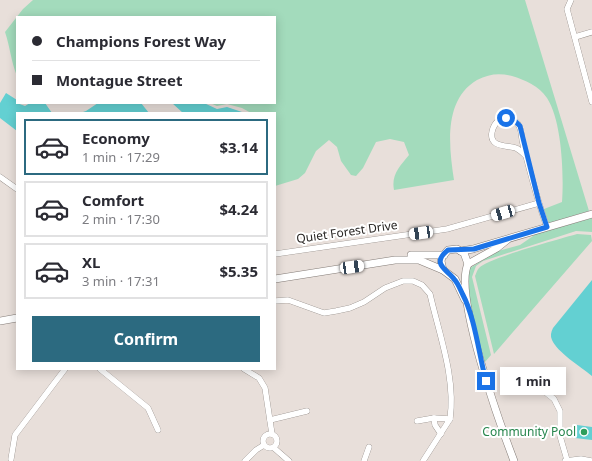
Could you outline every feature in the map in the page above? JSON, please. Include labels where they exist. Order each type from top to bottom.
[{"type":"street","points":[[571,0],[567,9],[592,102]]},
{"type":"street","points":[[574,37],[592,32]]},
{"type":"street","points":[[526,156],[520,150],[500,146],[494,141],[492,134],[493,127],[498,120],[506,118],[514,120],[520,126],[526,156],[547,227]]},
{"type":"street","points":[[0,177],[16,188]]},
{"type":"street","name":"Quiet Forest Drive","points":[[276,254],[447,229],[539,203]]},
{"type":"street","points":[[443,270],[441,261],[444,255],[453,249],[461,251],[474,249],[592,214]]},
{"type":"street","points":[[468,264],[497,248],[508,240]]},
{"type":"street","points":[[461,251],[466,256],[468,264],[465,274],[467,303],[492,404],[514,461]]},
{"type":"street","points":[[276,279],[395,260],[409,256],[444,255]]},
{"type":"street","points":[[395,260],[419,260],[443,270],[455,279],[467,303]]},
{"type":"street","points":[[276,301],[288,300],[324,313],[350,308],[364,302],[385,288],[403,281],[413,281],[422,285],[430,294],[448,370],[452,404],[450,419],[423,461]]},
{"type":"street","points":[[0,321],[16,318]]},
{"type":"street","points":[[11,459],[15,435],[64,370]]},
{"type":"street","points":[[101,370],[148,408],[158,430]]},
{"type":"street","points":[[246,370],[259,378],[265,388],[272,434],[277,439],[277,444],[274,448]]},
{"type":"street","points":[[521,373],[554,399],[560,411],[560,436],[566,461],[581,459],[592,461]]},
{"type":"street","points":[[270,420],[307,411]]},
{"type":"street","points":[[417,422],[434,418],[450,419]]},
{"type":"street","points":[[434,418],[435,425],[441,434]]},
{"type":"street","points":[[272,434],[263,438],[264,445],[270,449],[274,448],[289,461]]},
{"type":"street","points":[[245,461],[256,450],[264,445]]},
{"type":"street","points":[[364,461],[369,447]]},
{"type":"green space","points":[[33,0],[525,0],[589,211],[549,223],[544,209],[562,202],[563,178],[559,134],[552,108],[547,98],[540,90],[522,79],[503,75],[486,76],[477,80],[466,89],[458,99],[453,112],[450,139],[454,180],[394,190],[393,185],[395,175],[409,155],[404,142],[390,139],[376,142],[363,168],[356,176],[351,175],[341,161],[337,147],[329,140],[316,151],[305,173],[298,179],[276,186],[276,112],[249,112],[242,108],[227,104],[276,104],[276,16],[18,16]]},
{"type":"green space","points":[[16,18],[16,73],[13,65],[5,32]]},
{"type":"green space","points":[[212,104],[227,104],[217,106]]},
{"type":"green space","points":[[592,218],[592,232],[576,231],[483,261],[476,266],[472,277],[491,355],[485,362],[470,302],[470,268],[498,251],[520,245],[536,234]]},
{"type":"green space","points":[[577,234],[591,235],[592,241],[494,354],[475,276],[478,269],[485,264],[509,254]]},
{"type":"water","points":[[6,93],[16,99],[16,104],[25,106],[28,104],[46,104],[51,112],[16,112],[16,130],[0,118],[0,103]]},
{"type":"water","points":[[96,104],[142,104],[148,112],[83,112]]},
{"type":"water","points":[[173,104],[206,104],[217,109],[227,107],[242,112],[182,112]]},
{"type":"water","points":[[592,280],[592,376],[555,345],[552,340],[551,332]]},
{"type":"water","name":"Community Pool","points":[[577,425],[592,427],[592,440],[575,438]]},
{"type":"place","name":"Community Pool","points":[[584,432]]},
{"type":"route","points":[[486,381],[467,303],[455,279],[443,270],[441,261],[442,257],[448,250],[457,249],[461,251],[474,249],[547,227],[522,142],[520,126],[514,120],[506,118]]}]
